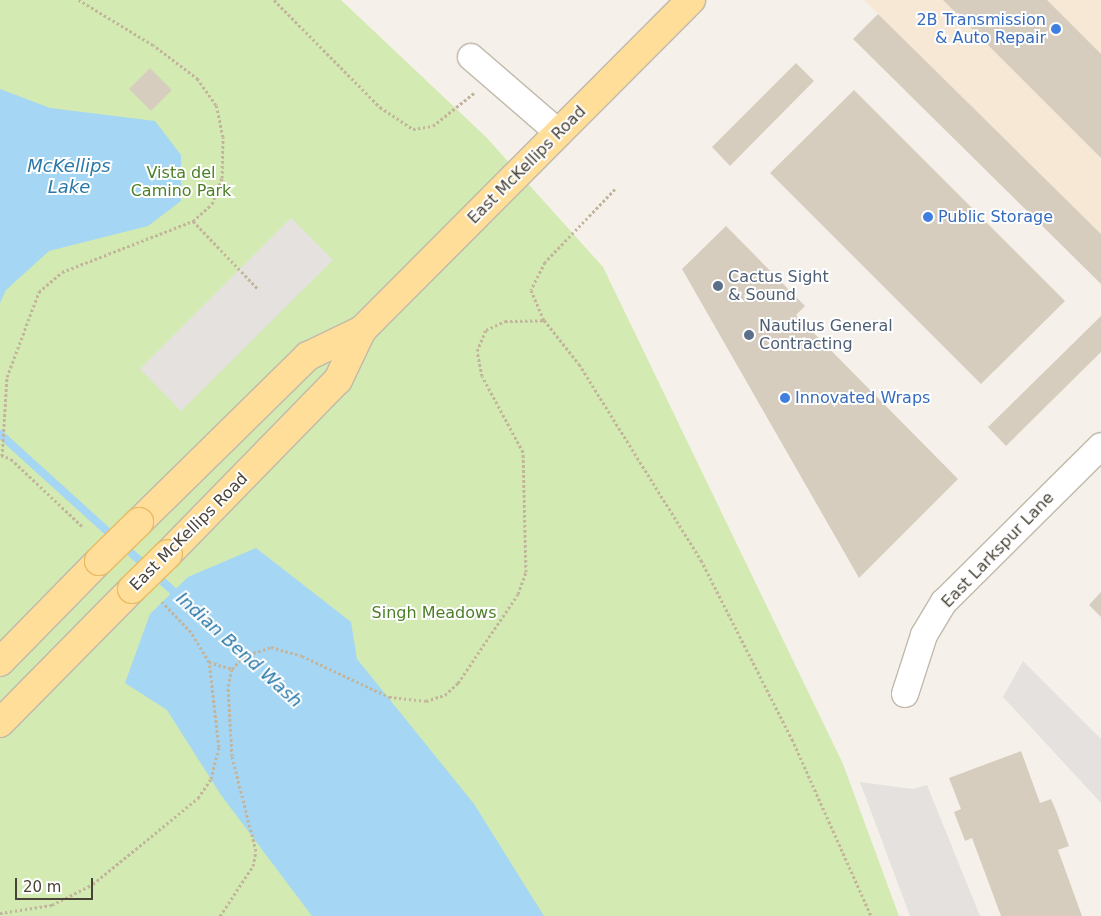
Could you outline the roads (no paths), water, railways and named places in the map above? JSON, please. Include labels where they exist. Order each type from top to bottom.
[{"type":"main road","name":"East McKellips Road","points":[[0,662],[99,561],[308,356],[362,330],[691,0]]},
{"type":"main road","name":"East McKellips Road","points":[[0,722],[338,380],[362,330]]},
{"type":"street","points":[[471,57],[491,77],[559,133]]},
{"type":"street","name":"East Larkspur Lane","points":[[906,694],[924,635],[944,602],[1101,446]]},
{"type":"water","name":"McKellips Lake","points":[[0,89],[50,108],[155,121],[181,155],[181,201],[148,226],[49,251],[6,290],[0,303]]},
{"type":"water","points":[[256,548],[351,622],[357,659],[474,804],[544,916],[312,916],[221,795],[167,710],[125,683],[150,614],[188,577]]},
{"type":"waterway","name":"Indian Bend Wash","points":[[0,434],[180,597]]},
{"type":"place","name":"2B Transmission & Auto Repair","points":[[1056,29]]},
{"type":"place","name":"Public Storage","points":[[928,217]]},
{"type":"place","name":"Cactus Sight & Sound","points":[[718,286]]},
{"type":"place","name":"Nautilus General Contracting","points":[[749,335]]},
{"type":"place","name":"Innovated Wraps","points":[[785,398]]},
{"type":"park label","name":"Vista del Camino Park","points":[[181,182]]},
{"type":"park label","name":"Singh Meadows","points":[[434,613]]}]
